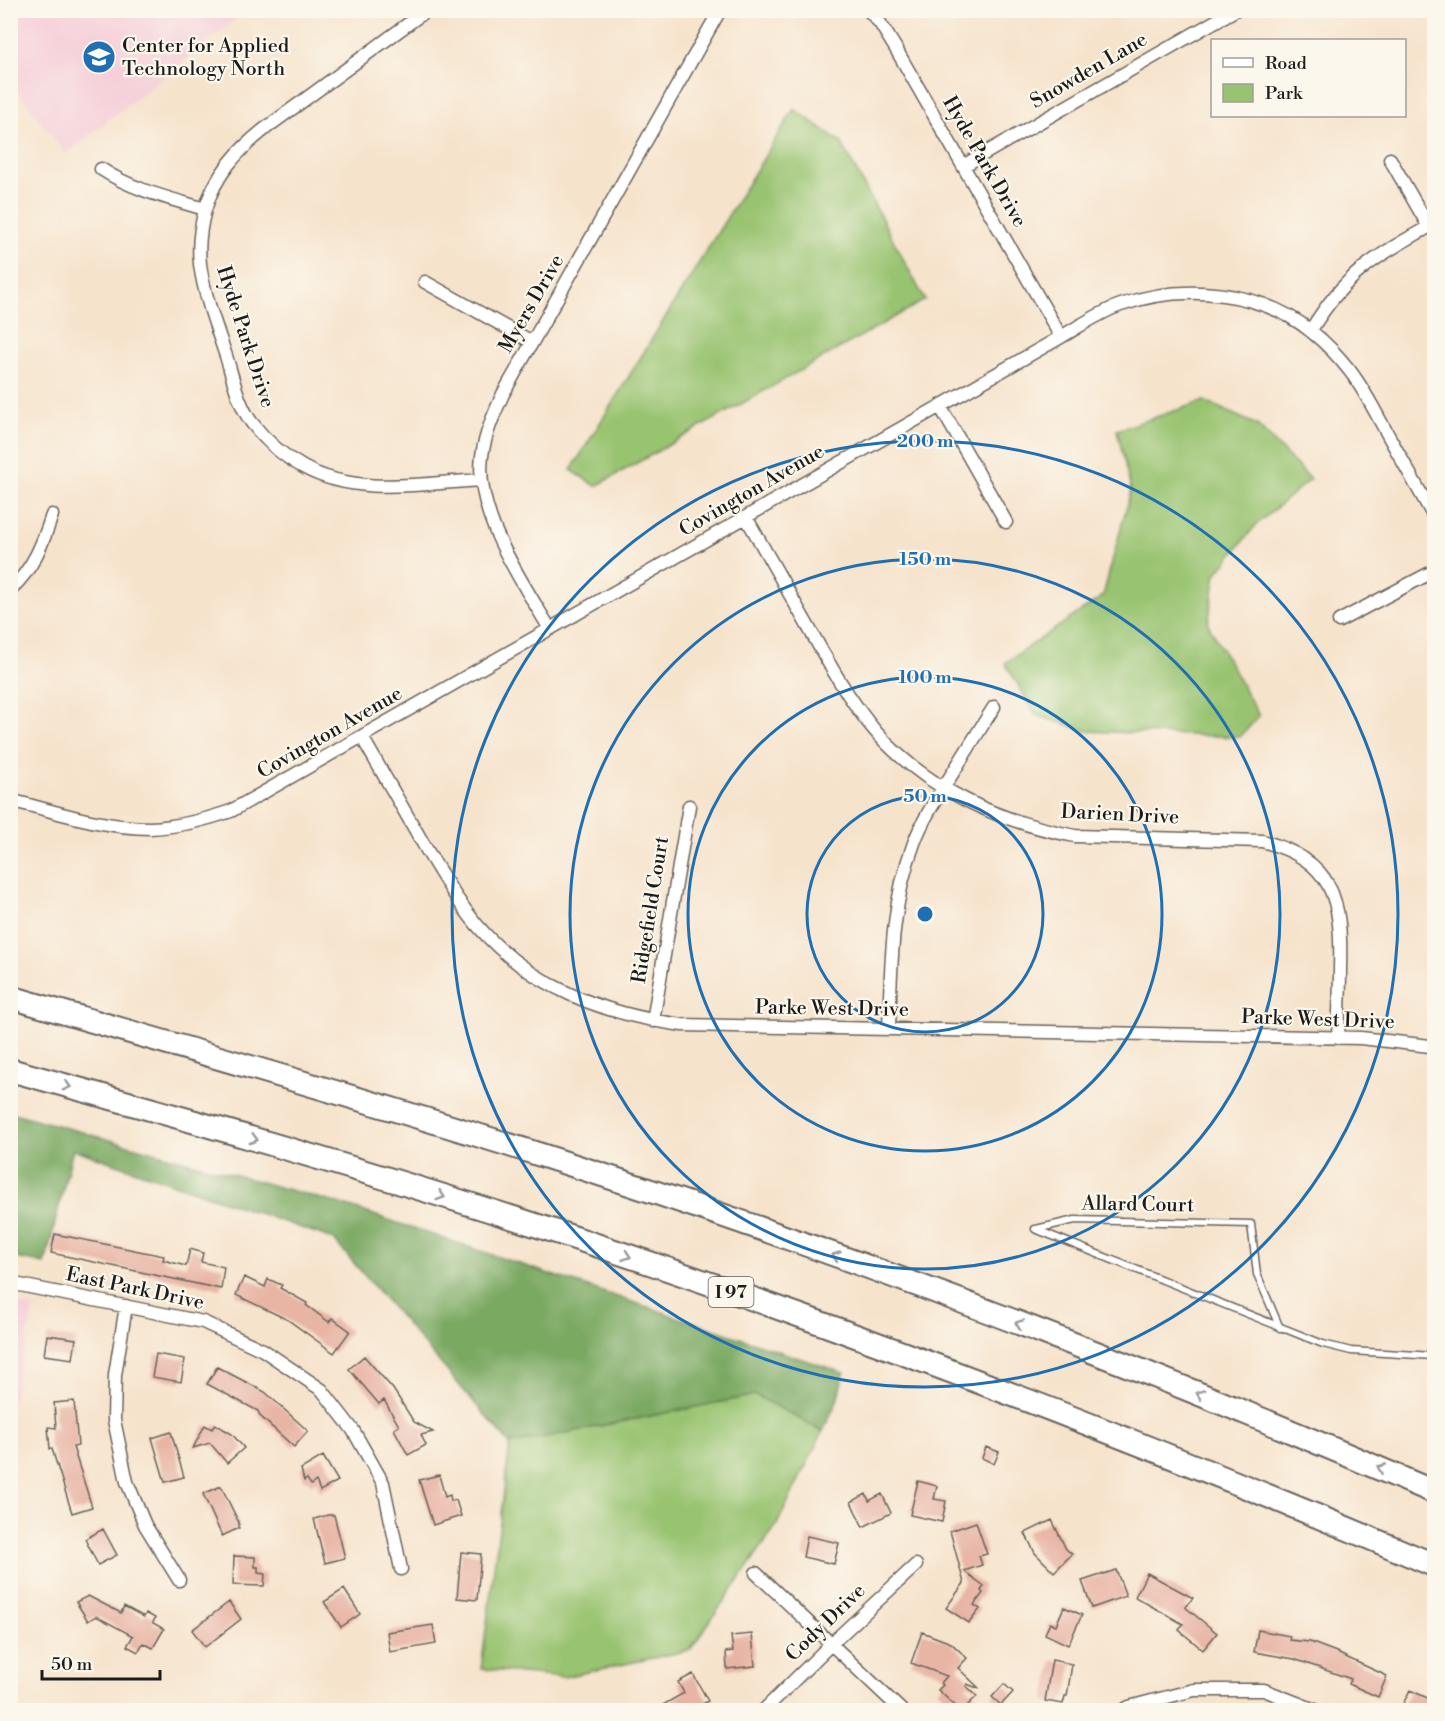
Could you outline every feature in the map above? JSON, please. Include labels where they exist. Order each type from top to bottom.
[{"type":"highway","points":[[17,1000],[316,1086],[541,1155],[729,1218],[926,1288],[1120,1363],[1316,1441],[1434,1492]]},
{"type":"highway","name":"I 97","points":[[10,1070],[335,1163],[520,1220],[703,1281],[901,1352],[1096,1426],[1286,1502],[1434,1565]]},
{"type":"street","name":"Hyde Park Drive","points":[[427,10],[249,142],[229,162],[215,184],[205,209],[200,236],[200,264],[206,294],[240,401],[252,422],[275,449],[304,468],[350,483],[378,486],[481,480]]},
{"type":"street","name":"Myers Drive","points":[[550,629],[513,566],[485,504],[481,480],[482,456],[489,425],[503,394],[720,10]]},
{"type":"street","name":"Hyde Park Drive","points":[[868,10],[880,23],[896,49],[1061,337]]},
{"type":"street","name":"Snowden Lane","points":[[963,166],[1235,10]]},
{"type":"street","points":[[1311,330],[1340,288],[1362,268],[1432,225],[1390,159]]},
{"type":"street","points":[[101,169],[122,183],[205,209]]},
{"type":"street","points":[[425,282],[532,342]]},
{"type":"street","name":"Covington Avenue","points":[[10,800],[83,819],[150,828],[180,825],[231,811],[1061,337],[1119,306],[1146,297],[1174,293],[1230,296],[1276,311],[1311,330],[1351,372],[1434,517]]},
{"type":"street","points":[[940,406],[1006,522]]},
{"type":"street","points":[[10,590],[30,567],[42,545],[52,515]]},
{"type":"street","name":"Darien Drive","points":[[746,517],[855,705],[877,733],[900,756],[944,788],[1009,819],[1065,834],[1262,841],[1286,847],[1306,859],[1320,872],[1330,887],[1338,909],[1341,932],[1338,1038]]},
{"type":"street","points":[[1339,621],[1434,571]]},
{"type":"street","points":[[889,1029],[891,946],[898,901],[915,841],[929,811],[994,707]]},
{"type":"street","name":"Parke West Drive","points":[[362,737],[454,896],[477,925],[501,949],[526,969],[577,997],[620,1014],[682,1025],[1338,1038],[1384,1040],[1430,1046],[1434,1049]]},
{"type":"street","name":"Ridgefield Court","points":[[652,1021],[688,806]]},
{"type":"street","name":"East Park Drive","points":[[10,1283],[203,1322],[264,1350],[322,1390],[353,1430],[383,1482],[401,1569]]},
{"type":"street","points":[[126,1306],[115,1375],[114,1420],[127,1482],[145,1525],[179,1580]]},
{"type":"street","name":"Cody Drive","points":[[764,1710],[916,1565]]},
{"type":"street","points":[[756,1573],[901,1710]]},
{"type":"street","points":[[1124,1710],[1194,1690],[1264,1690],[1315,1710]]},
{"type":"lane","name":"Allard Court","points":[[1281,1329],[1257,1274],[1251,1224],[1075,1220],[1035,1229],[1281,1329],[1323,1344],[1351,1351],[1434,1356]]},
{"type":"shaded area","name":"Center for Applied Technology North","points":[[11,10],[246,11],[66,154],[11,83]]},
{"type":"shaded area","points":[[10,1303],[34,1308],[11,1408]]},
{"type":"green space","points":[[794,109],[841,142],[925,300],[596,486],[571,470]]},
{"type":"green space","points":[[1204,401],[1257,425],[1310,479],[1256,525],[1216,574],[1208,624],[1259,716],[1240,737],[1087,731],[1036,715],[1005,663],[1103,596],[1131,490],[1117,430]]},
{"type":"green space","points":[[10,1112],[347,1206],[844,1373],[837,1401],[823,1431],[755,1395],[510,1444],[333,1239],[73,1149],[45,1264],[11,1257]]},
{"type":"green space","points":[[755,1395],[823,1431],[776,1526],[690,1650],[564,1677],[481,1669],[510,1444]]},
{"type":"building","points":[[55,1234],[164,1256],[163,1260],[186,1266],[190,1249],[203,1253],[201,1262],[224,1267],[221,1289],[51,1253]]},
{"type":"building","points":[[244,1277],[265,1287],[268,1279],[282,1285],[280,1288],[307,1303],[306,1305],[329,1322],[332,1318],[350,1331],[334,1353],[288,1320],[236,1295]]},
{"type":"building","points":[[47,1335],[76,1339],[73,1359],[44,1355]]},
{"type":"building","points":[[156,1354],[185,1359],[181,1382],[152,1377]]},
{"type":"building","points":[[364,1356],[393,1389],[414,1422],[433,1432],[421,1435],[426,1445],[408,1455],[394,1429],[399,1426],[384,1400],[379,1404],[349,1369]]},
{"type":"building","points":[[217,1367],[265,1392],[308,1431],[294,1447],[260,1416],[258,1411],[207,1384]]},
{"type":"building","points":[[74,1401],[78,1446],[73,1447],[92,1507],[72,1513],[52,1449],[50,1449],[48,1427],[56,1428],[54,1403]]},
{"type":"building","points":[[215,1424],[232,1434],[244,1448],[227,1463],[210,1443],[193,1448],[205,1425],[212,1429]]},
{"type":"building","points":[[171,1432],[184,1477],[165,1482],[152,1438]]},
{"type":"building","points":[[986,1447],[999,1452],[994,1464],[982,1458]]},
{"type":"building","points":[[323,1456],[338,1481],[320,1491],[316,1481],[311,1485],[307,1479],[304,1481],[301,1469]]},
{"type":"building","points":[[439,1475],[445,1497],[450,1495],[451,1501],[456,1500],[461,1516],[433,1525],[419,1480]]},
{"type":"building","points":[[918,1481],[937,1486],[934,1499],[946,1501],[942,1522],[910,1515]]},
{"type":"building","points":[[221,1486],[239,1523],[239,1528],[222,1536],[203,1494]]},
{"type":"building","points":[[866,1494],[869,1501],[882,1494],[891,1513],[863,1527],[851,1502]]},
{"type":"building","points":[[334,1515],[345,1558],[325,1563],[314,1519]]},
{"type":"building","points":[[1052,1520],[1066,1549],[1072,1554],[1054,1572],[1035,1553],[1025,1533]]},
{"type":"building","points":[[976,1522],[987,1554],[979,1556],[982,1565],[964,1571],[984,1586],[981,1591],[983,1593],[974,1605],[980,1609],[969,1623],[946,1608],[964,1583],[950,1531]]},
{"type":"building","points":[[103,1529],[117,1555],[98,1565],[85,1539]]},
{"type":"building","points":[[807,1536],[839,1543],[834,1564],[803,1557]]},
{"type":"building","points":[[461,1552],[481,1554],[477,1600],[457,1598]]},
{"type":"building","points":[[234,1556],[255,1557],[255,1567],[258,1567],[258,1573],[265,1574],[264,1586],[233,1585]]},
{"type":"building","points":[[1116,1570],[1126,1596],[1092,1608],[1082,1581]]},
{"type":"building","points":[[1147,1573],[1193,1598],[1185,1607],[1217,1633],[1203,1650],[1179,1630],[1183,1624],[1135,1597]]},
{"type":"building","points":[[344,1589],[360,1614],[341,1627],[324,1602]]},
{"type":"building","points":[[88,1596],[121,1613],[124,1606],[144,1617],[146,1613],[155,1618],[153,1623],[164,1629],[153,1648],[143,1643],[138,1652],[127,1646],[133,1636],[96,1616],[88,1621],[76,1602]]},
{"type":"building","points":[[229,1602],[241,1619],[205,1647],[192,1630]]},
{"type":"building","points":[[1064,1607],[1082,1615],[1068,1645],[1045,1634],[1050,1623],[1056,1625]]},
{"type":"building","points":[[433,1625],[436,1644],[390,1652],[387,1632]]},
{"type":"building","points":[[1258,1630],[1290,1636],[1289,1640],[1310,1642],[1387,1676],[1378,1697],[1349,1684],[1351,1679],[1294,1659],[1254,1652]]},
{"type":"building","points":[[922,1632],[951,1643],[967,1658],[958,1668],[980,1689],[967,1684],[966,1686],[977,1696],[963,1710],[960,1710],[938,1690],[947,1676],[911,1663]]},
{"type":"building","points":[[752,1634],[755,1666],[727,1669],[726,1652],[733,1651],[731,1636]]},
{"type":"building","points":[[1052,1660],[1072,1664],[1067,1696],[1063,1704],[1045,1701]]},
{"type":"building","points":[[693,1674],[708,1701],[692,1710],[654,1710],[684,1693],[678,1682]]},
{"type":"building","points":[[1004,1684],[1013,1692],[1001,1705],[992,1697]]},
{"type":"building","points":[[1410,1690],[1434,1701],[1434,1710],[1400,1710]]},
{"type":"place","name":"Center for Applied Technology North","points":[[99,57]]}]
